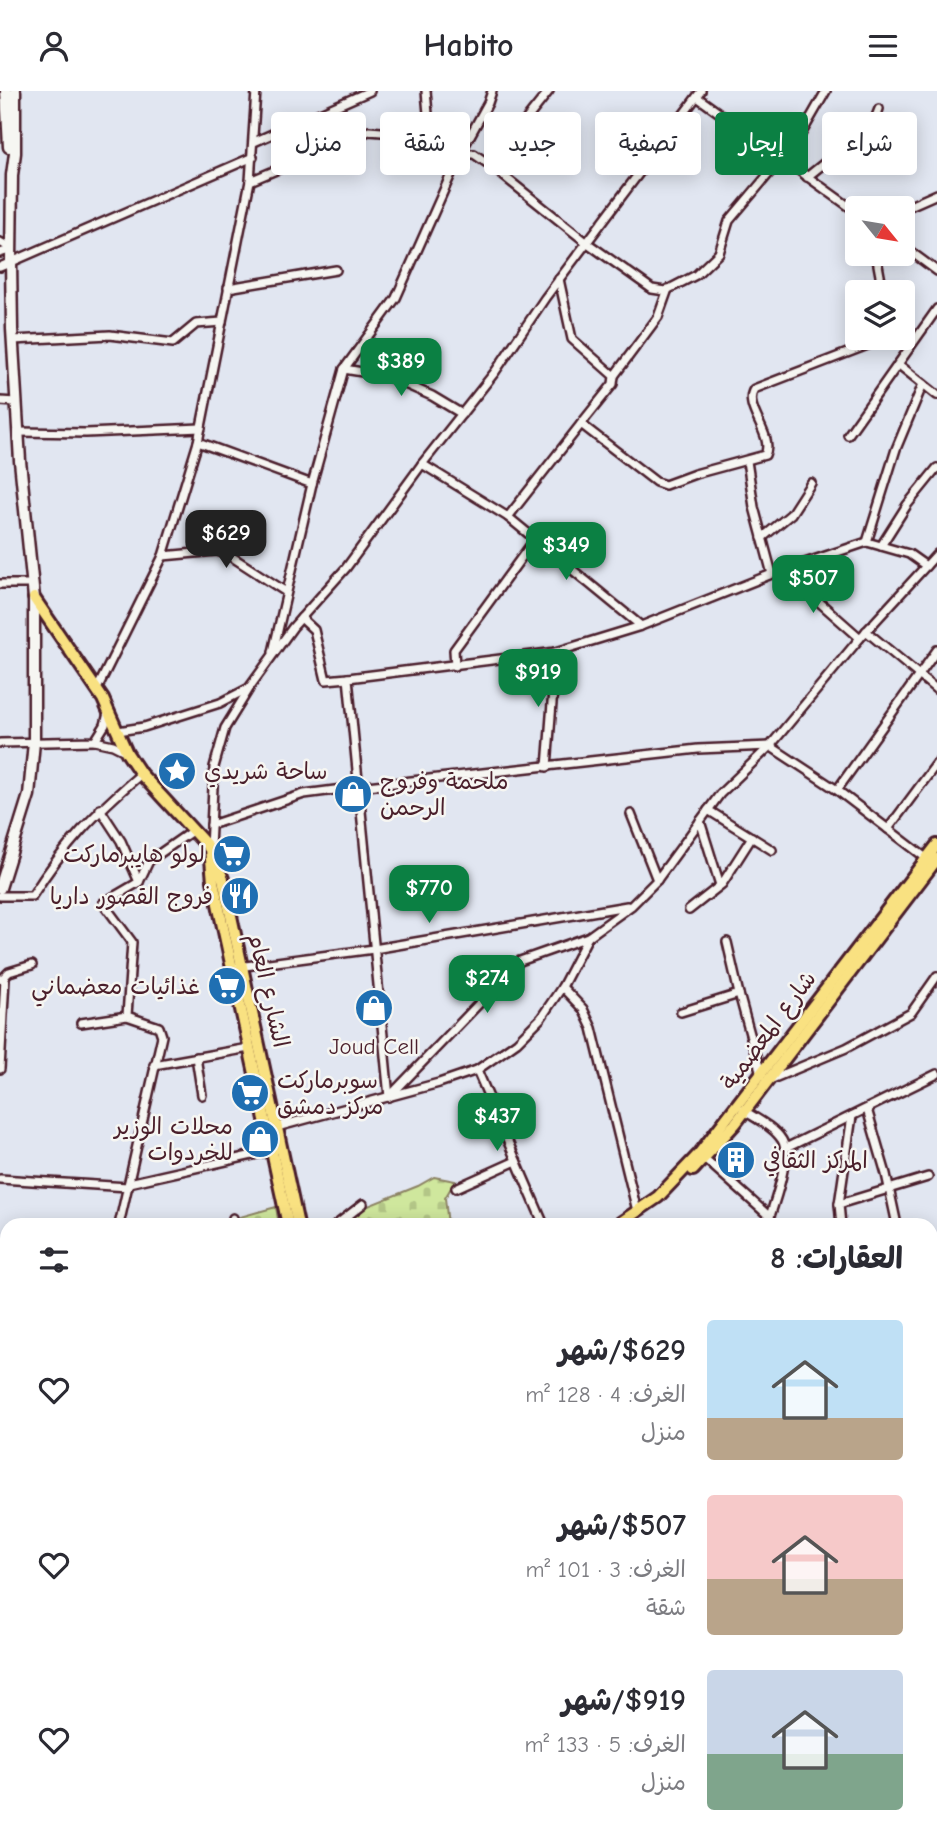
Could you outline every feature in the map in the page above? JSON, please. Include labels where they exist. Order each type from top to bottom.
[{"type":"main road","points":[[0,888],[29,795],[34,742],[34,598],[12,340],[12,175],[6,91]]},
{"type":"main road","points":[[12,175],[15,153],[15,91]]},
{"type":"main road","points":[[34,598],[48,622],[97,689],[127,753],[141,773],[210,849]]},
{"type":"main road","name":"شارع المعضمية","points":[[636,1218],[661,1200],[741,1108],[932,861],[937,845]]},
{"type":"main road","name":"الشارع العام","points":[[210,849],[223,879],[237,967],[273,1128],[287,1218]]},
{"type":"main road","points":[[237,967],[249,1048],[273,1128]]},
{"type":"main road","name":"الشارع العام","points":[[277,1150],[297,1218]]},
{"type":"main road","name":"شارع المعضمية","points":[[627,1218],[658,1197],[702,1156]]},
{"type":"street","points":[[97,689],[163,556],[198,442],[250,181],[256,91]]},
{"type":"street","points":[[254,142],[370,91]]},
{"type":"street","points":[[426,91],[428,112]]},
{"type":"street","points":[[470,136],[492,91]]},
{"type":"street","points":[[533,112],[549,91]]},
{"type":"street","points":[[808,122],[826,91]]},
{"type":"street","points":[[210,849],[214,768],[225,728],[249,688],[301,618],[346,568],[422,464],[495,372],[559,279],[699,94],[722,112]]},
{"type":"street","points":[[807,177],[873,124],[879,109]]},
{"type":"street","points":[[250,181],[369,131],[380,132]]},
{"type":"street","points":[[0,267],[253,157]]},
{"type":"street","points":[[272,656],[312,484],[344,369],[396,298],[451,175]]},
{"type":"street","points":[[503,175],[586,243],[652,289],[668,289],[696,275],[719,253],[729,221],[766,175]]},
{"type":"street","points":[[804,175],[845,204]]},
{"type":"street","points":[[915,204],[937,194]]},
{"type":"street","points":[[0,242],[12,249]]},
{"type":"street","points":[[0,253],[12,249]]},
{"type":"street","points":[[915,255],[937,271]]},
{"type":"street","points":[[228,288],[337,270]]},
{"type":"street","points":[[559,279],[572,339],[614,376]]},
{"type":"street","points":[[508,517],[613,384],[614,376],[658,317],[668,289]]},
{"type":"street","points":[[848,435],[937,309]]},
{"type":"street","points":[[12,340],[110,335],[173,342],[196,324],[222,322]]},
{"type":"street","points":[[581,424],[656,482],[664,485],[763,456],[768,451],[751,398],[754,389],[855,350]]},
{"type":"street","points":[[898,365],[937,395]]},
{"type":"street","points":[[344,369],[387,376],[432,396],[462,414]]},
{"type":"street","points":[[867,542],[896,449],[923,384]]},
{"type":"street","points":[[0,401],[16,402]]},
{"type":"street","points":[[18,432],[86,433],[201,428]]},
{"type":"street","points":[[198,442],[312,484]]},
{"type":"street","points":[[747,461],[754,507],[772,574]]},
{"type":"street","points":[[422,464],[508,517],[641,626]]},
{"type":"street","points":[[881,546],[907,505],[937,468]]},
{"type":"street","points":[[762,538],[791,514],[811,483]]},
{"type":"street","points":[[455,666],[454,650],[535,539]]},
{"type":"street","points":[[301,618],[314,630],[326,680],[556,652],[641,626],[772,574],[867,542],[909,554],[926,566]]},
{"type":"street","points":[[163,556],[217,551],[229,555],[286,592]]},
{"type":"street","points":[[388,1097],[520,961],[588,937],[631,906],[657,880],[720,794],[771,746],[866,631],[937,554]]},
{"type":"street","points":[[784,571],[860,638]]},
{"type":"street","points":[[0,584],[32,584]]},
{"type":"street","points":[[866,631],[937,690]]},
{"type":"street","points":[[837,790],[937,650]]},
{"type":"street","points":[[547,767],[556,652]]},
{"type":"street","points":[[348,678],[388,1097]]},
{"type":"street","points":[[118,731],[144,727],[220,703],[249,688]]},
{"type":"street","points":[[95,741],[105,725],[108,709]]},
{"type":"street","points":[[0,743],[95,741],[113,745],[127,753]]},
{"type":"street","points":[[211,825],[304,794],[358,786],[698,749],[771,746],[837,790],[932,861]]},
{"type":"street","points":[[888,829],[937,764]]},
{"type":"street","points":[[0,896],[32,896],[73,838],[100,809],[141,773]]},
{"type":"street","points":[[100,809],[121,841],[139,882]]},
{"type":"street","points":[[708,810],[772,850]]},
{"type":"street","points":[[631,814],[657,880]]},
{"type":"street","points":[[700,821],[720,885]]},
{"type":"street","points":[[127,1016],[132,942],[103,903],[139,882],[149,862],[192,831]]},
{"type":"street","points":[[689,910],[720,885],[752,837]]},
{"type":"street","points":[[237,967],[374,949],[631,906]]},
{"type":"street","points":[[273,1128],[477,1070],[517,1042],[541,1018],[562,987],[588,937]]},
{"type":"street","points":[[727,942],[739,994],[765,1077],[846,1048],[911,1013],[937,977]]},
{"type":"street","points":[[0,1069],[5,979],[1,979],[9,972],[32,965]]},
{"type":"street","points":[[562,987],[583,1009],[592,1028],[637,1211]]},
{"type":"street","points":[[681,1012],[739,994]]},
{"type":"street","points":[[81,1023],[127,1016],[159,1027],[162,1036],[121,1218]]},
{"type":"street","points":[[154,1065],[249,1048]]},
{"type":"street","points":[[196,1057],[202,1095]]},
{"type":"street","points":[[477,1070],[541,1218]]},
{"type":"street","points":[[786,1148],[937,1074]]},
{"type":"street","points":[[741,1108],[779,1136],[786,1148],[769,1218]]},
{"type":"street","points":[[867,1109],[895,1218]]},
{"type":"street","points":[[840,1218],[839,1204],[852,1116]]},
{"type":"street","points":[[0,1179],[128,1185],[277,1150]]},
{"type":"street","points":[[702,1156],[765,1218]]},
{"type":"street","points":[[456,1188],[516,1161]]},
{"type":"street","points":[[839,1204],[928,1177]]},
{"type":"street","points":[[345,1218],[362,1204]]},
{"type":"green space","points":[[434,1177],[455,1181],[445,1198],[447,1218],[351,1218],[363,1208]]},
{"type":"green space","points":[[276,1207],[278,1218],[240,1218]]},
{"type":"place","name":"ساحة شريدي","points":[[177,771]]},
{"type":"place","name":"ملحمة وفروج الرحمن","points":[[353,794]]},
{"type":"place","name":"لولو هايبرماركت","points":[[232,854]]},
{"type":"place","name":"فروج القصور داريا","points":[[240,896]]},
{"type":"place","name":"غذائيات معضماني","points":[[227,986]]},
{"type":"place","name":"Joud Cell","points":[[374,1008]]},
{"type":"place","name":"سوبرماركت مركز دمشق","points":[[250,1093]]},
{"type":"place","name":"محلات الوزير للخردوات","points":[[260,1139]]},
{"type":"place","name":"المركز الثقافي","points":[[736,1160]]}]
